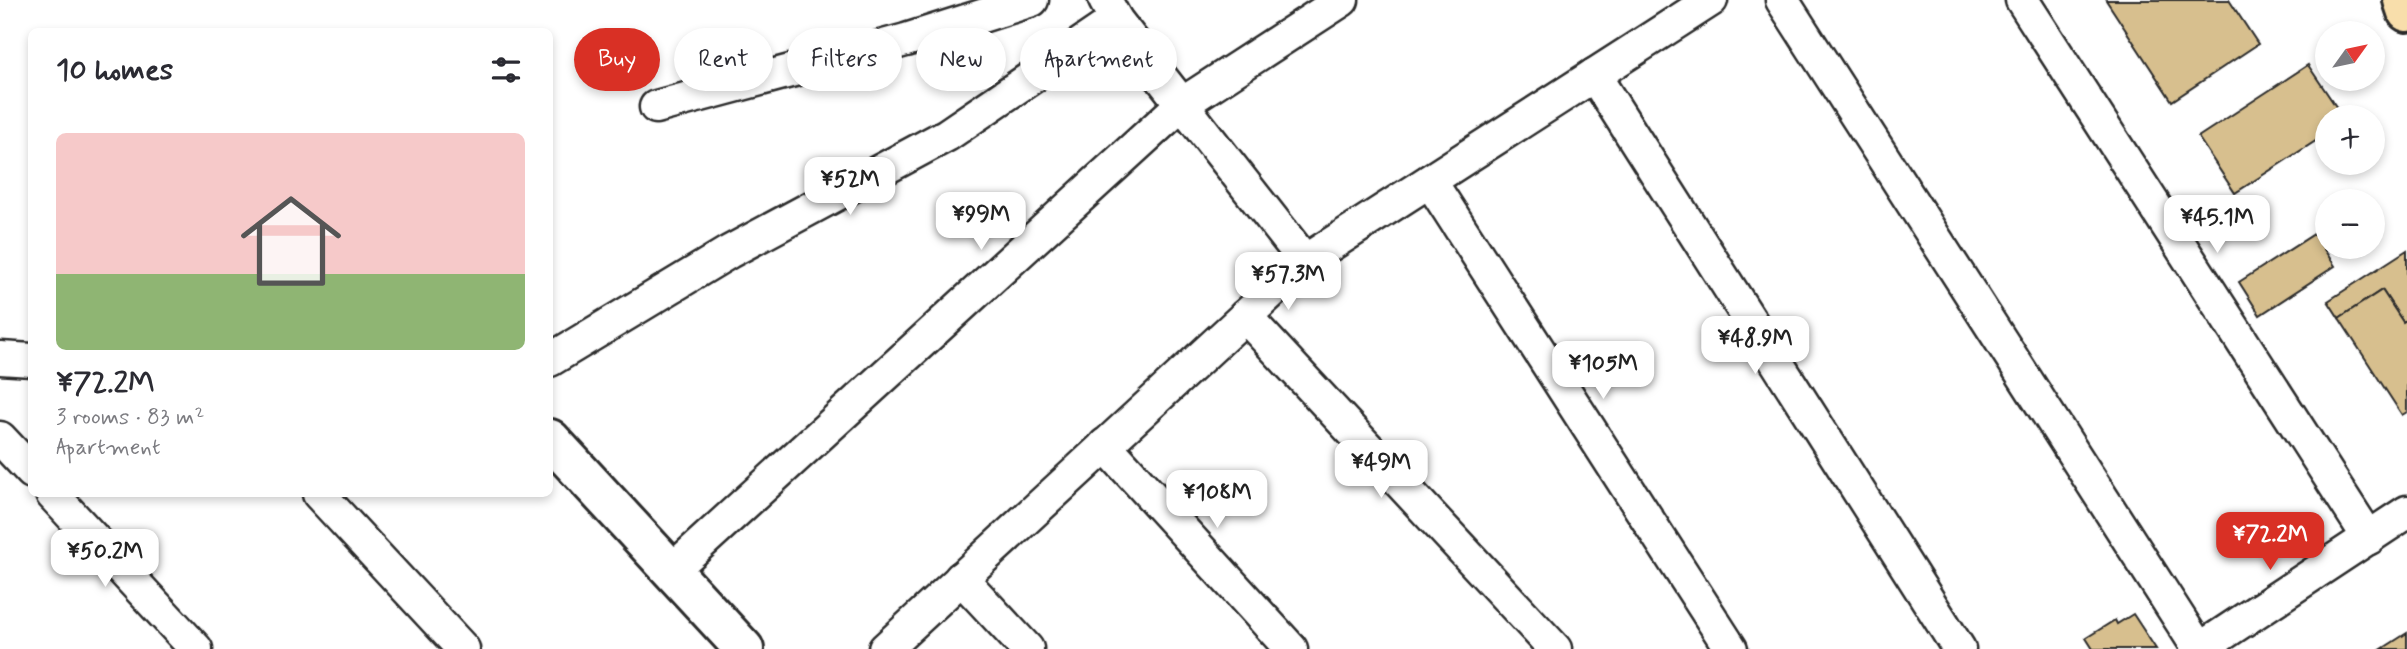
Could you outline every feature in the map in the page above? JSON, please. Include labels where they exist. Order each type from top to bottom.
[{"type":"highway","points":[[2403,0],[2407,12]]},
{"type":"street","points":[[656,107],[906,40],[1032,0]]},
{"type":"street","points":[[671,570],[1182,104],[1342,0]]},
{"type":"street","points":[[885,649],[1305,261],[1711,0]]},
{"type":"street","points":[[1782,0],[2199,649],[2407,512]]},
{"type":"street","points":[[2022,0],[2369,538]]},
{"type":"street","points":[[553,358],[729,252],[947,135],[1111,10],[1305,261]]},
{"type":"street","points":[[1594,75],[1959,649]]},
{"type":"street","points":[[1430,181],[1731,649]]},
{"type":"street","points":[[1245,316],[1555,649]]},
{"type":"street","points":[[0,358],[28,360]]},
{"type":"street","points":[[0,438],[28,468]]},
{"type":"street","points":[[553,442],[744,649]]},
{"type":"street","points":[[1105,445],[1291,649]]},
{"type":"street","points":[[55,497],[196,649]]},
{"type":"street","points":[[322,497],[463,649]]},
{"type":"street","points":[[961,578],[1027,649]]},
{"type":"building","points":[[2106,0],[2229,0],[2258,44],[2172,101]]},
{"type":"building","points":[[2308,65],[2315,75],[2315,91],[2326,91],[2335,105],[2315,105],[2315,141],[2235,193],[2198,137]]},
{"type":"building","points":[[2314,234],[2315,259],[2330,259],[2335,266],[2260,315],[2239,282]]},
{"type":"building","points":[[2407,250],[2407,319],[2403,322],[2382,290],[2339,318],[2328,301]]},
{"type":"building","points":[[2382,290],[2403,322],[2407,319],[2407,412],[2402,415],[2339,318]]},
{"type":"building","points":[[2133,614],[2156,649],[2093,649],[2086,638],[2115,620],[2117,624]]},
{"type":"building","points":[[2407,633],[2407,649],[2382,649]]}]
